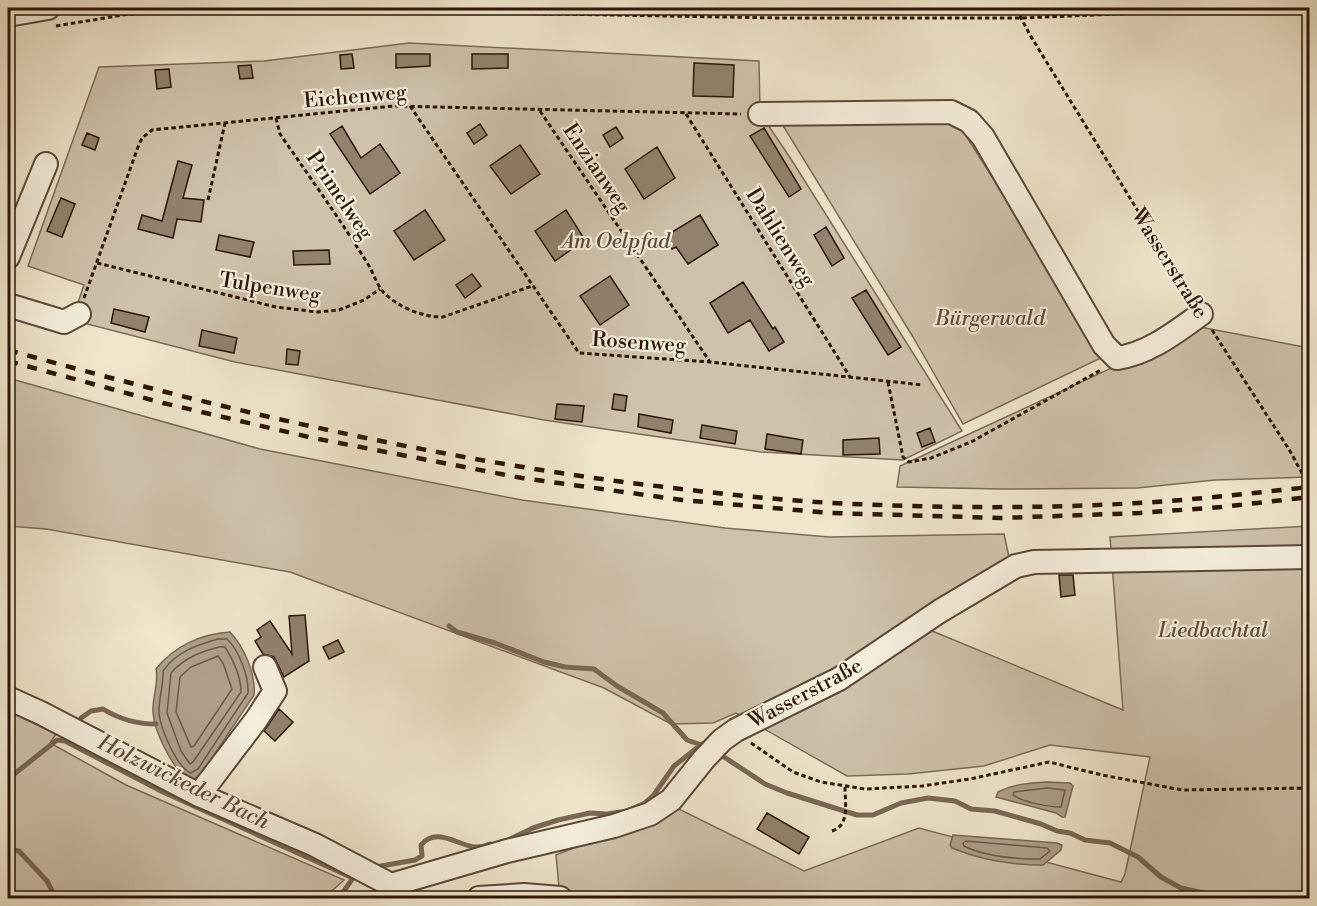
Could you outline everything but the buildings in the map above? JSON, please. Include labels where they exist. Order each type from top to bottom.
[{"type":"street","points":[[8,15],[49,17]]},
{"type":"street","points":[[760,114],[951,112],[969,121],[983,137],[1104,345],[1117,358],[1131,356],[1173,334],[1202,314]]},
{"type":"street","points":[[8,257],[46,164]]},
{"type":"street","points":[[8,305],[64,322],[79,314]]},
{"type":"street","name":"Wasserstraße","points":[[8,698],[199,795],[315,845],[397,893],[517,848],[639,818],[660,808],[729,735],[839,679],[940,611],[1016,566],[1034,562],[1310,557]]},
{"type":"street","points":[[199,795],[269,703],[275,691],[265,667]]},
{"type":"street","points":[[479,898],[543,895],[560,898]]},
{"type":"path","points":[[1020,8],[1021,18]]},
{"type":"path","points":[[49,17],[326,10],[781,18],[1021,18],[1141,13],[1196,8]]},
{"type":"path","name":"Wasserstraße","points":[[1021,18],[1202,314],[1290,451],[1304,477],[1310,510]]},
{"type":"path","name":"Eichenweg","points":[[79,314],[142,138],[152,130],[410,106],[760,114]]},
{"type":"path","name":"Rosenweg","points":[[410,106],[579,353],[710,362],[923,385]]},
{"type":"path","name":"Enzianweg","points":[[539,110],[710,362]]},
{"type":"path","name":"Dahlienweg","points":[[686,113],[850,377]]},
{"type":"path","name":"Primelweg","points":[[276,118],[280,134],[368,263],[380,289]]},
{"type":"path","points":[[208,200],[225,122]]},
{"type":"path","name":"Tulpenweg","points":[[96,262],[276,307],[318,312],[339,310],[364,300],[380,289]]},
{"type":"path","points":[[380,289],[416,313],[429,317],[443,317],[532,286]]},
{"type":"path","points":[[888,382],[903,457],[909,462],[931,458],[971,442],[1107,367],[1117,358]]},
{"type":"path","points":[[729,735],[755,747],[793,771],[821,782],[865,789],[922,786],[970,779],[1049,762],[1102,775],[1182,790],[1310,788]]},
{"type":"path","points":[[832,831],[844,824],[845,787]]},
{"type":"path","points":[[627,898],[640,895],[653,898]]},
{"type":"green space","name":"Am Oelpfad","points":[[409,43],[759,61],[760,113],[962,431],[903,460],[761,452],[544,420],[235,362],[72,320],[84,285],[28,266],[99,67],[264,61]]},
{"type":"green space","name":"Bürgerwald","points":[[958,123],[1105,356],[963,424],[913,337],[782,124]]},
{"type":"green space","points":[[1200,327],[1304,347],[1309,346],[1309,477],[1215,480],[1137,488],[897,487],[900,466]]},
{"type":"green space","name":"Liedbachtal","points":[[8,378],[260,449],[522,500],[725,528],[829,537],[1004,534],[1009,557],[908,621],[1123,710],[1110,537],[1309,526],[1309,898],[576,898],[559,887],[556,855],[629,826],[671,805],[804,871],[919,828],[1121,882],[1125,874],[1150,757],[1050,745],[984,766],[908,774],[847,776],[736,713],[713,723],[671,724],[604,688],[290,572],[46,529],[8,526]]},
{"type":"green space","points":[[8,711],[56,734],[50,743],[126,785],[344,880],[324,898],[8,898]]},
{"type":"water","points":[[230,632],[248,661],[253,678],[254,695],[202,773],[193,780],[184,777],[179,771],[156,729],[153,701],[157,680],[156,669],[171,654],[189,643],[209,635]]},
{"type":"water","points":[[1047,782],[1070,783],[1073,786],[1065,817],[996,797],[998,792],[1010,787]]},
{"type":"water","points":[[953,835],[1062,845],[1061,850],[1043,865],[1019,864],[985,859],[952,848],[950,845]]},
{"type":"waterway","name":"Holzwickeder Bach","points":[[449,626],[457,632],[495,643],[544,662],[565,667],[594,669],[617,686],[663,713],[687,740],[707,747]]},
{"type":"waterway","points":[[81,718],[91,711],[103,709],[128,720],[156,724]]},
{"type":"waterway","name":"Holzwickeder Bach","points":[[8,779],[57,740],[65,741],[163,792],[353,878],[339,898]]},
{"type":"waterway","name":"Holzwickeder Bach","points":[[508,840],[533,828],[558,820],[590,813],[607,814],[627,811],[645,803],[653,796],[674,766],[702,744]]},
{"type":"waterway","name":"Holzwickeder Bach","points":[[718,753],[765,784],[857,815],[873,815],[901,803],[928,798],[955,801],[971,809],[995,811],[1070,833],[1085,840],[1110,843],[1138,857],[1161,877],[1181,888],[1219,898]]},
{"type":"waterway","name":"Holzwickeder Bach","points":[[381,866],[415,860],[422,856],[421,845],[434,837],[448,838],[476,847],[490,844]]},
{"type":"waterway","name":"Holzwickeder Bach","points":[[8,849],[19,851],[47,881],[56,898]]},
{"type":"railway","points":[[8,350],[234,409],[386,442],[539,470],[725,494],[871,505],[1024,507],[1159,502],[1310,487]]},
{"type":"railway","points":[[8,361],[163,403],[313,438],[522,478],[682,500],[830,513],[1001,518],[1140,513],[1310,497]]}]
